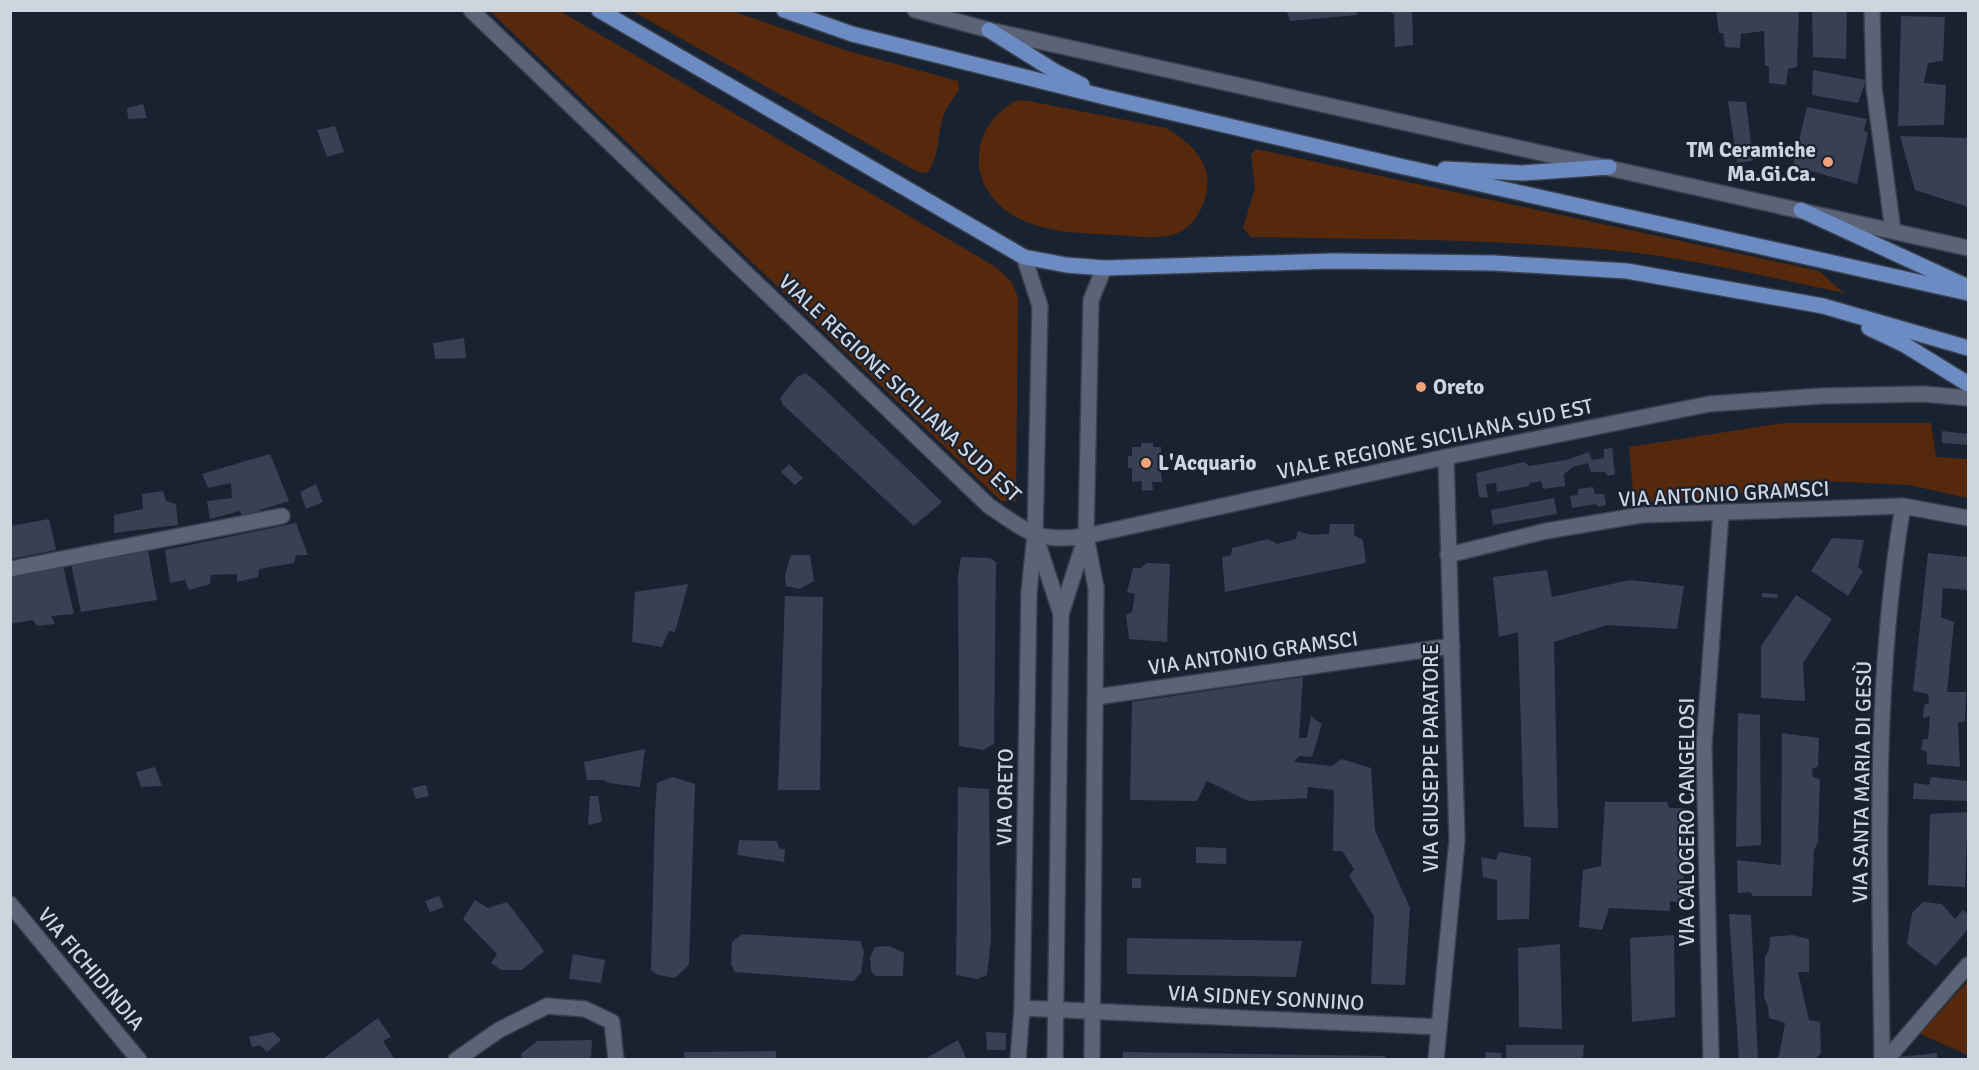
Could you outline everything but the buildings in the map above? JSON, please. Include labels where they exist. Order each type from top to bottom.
[{"type":"main road","points":[[599,10],[1024,257],[1066,265],[1104,268],[1333,261],[1494,263],[1627,271],[1823,306],[1968,348]]},
{"type":"main road","points":[[784,10],[852,34],[1109,98],[1400,166],[1968,293]]},
{"type":"main road","points":[[989,30],[1056,72],[1109,98]]},
{"type":"main road","points":[[1400,166],[1522,173],[1609,167]]},
{"type":"main road","points":[[1801,210],[1968,287]]},
{"type":"main road","points":[[1823,306],[1905,345],[1968,384]]},
{"type":"street","name":"VIALE REGIONE SICILIANA SUD EST","points":[[471,10],[989,506],[1035,535],[1061,539],[1086,536],[1446,457],[1710,404],[1821,396],[1912,394],[1968,398]]},
{"type":"street","points":[[915,10],[989,30],[1968,248]]},
{"type":"street","points":[[1872,10],[1874,88],[1893,231]]},
{"type":"street","points":[[1024,257],[1040,306],[1035,535],[1061,614]]},
{"type":"street","points":[[1092,1059],[1096,588],[1086,536],[1091,300],[1104,268]]},
{"type":"street","name":"VIA GIUSEPPE PARATORE","points":[[1436,1059],[1457,840],[1446,457]]},
{"type":"street","name":"VIA ANTONIO GRAMSCI","points":[[1448,555],[1546,531],[1641,515],[1903,506],[1968,518]]},
{"type":"street","name":"VIA SANTA MARIA DI GESÙ","points":[[1884,1059],[1880,865],[1884,676],[1893,560],[1903,506]]},
{"type":"street","name":"VIA CALOGERO CANGELOSI","points":[[1711,1059],[1704,746],[1721,512]]},
{"type":"street","points":[[10,569],[282,516]]},
{"type":"street","name":"VIA ORETO","points":[[1018,1059],[1022,1008],[1029,592],[1035,535]]},
{"type":"street","points":[[1055,1059],[1061,614],[1086,536]]},
{"type":"street","name":"VIA ANTONIO GRAMSCI","points":[[1096,697],[1452,646]]},
{"type":"street","name":"VIA FICHIDINDIA","points":[[10,904],[139,1059]]},
{"type":"street","points":[[1884,1059],[1968,964]]},
{"type":"street","points":[[456,1059],[499,1030],[547,1006],[585,1010],[612,1022],[615,1059]]},
{"type":"street","name":"VIA SIDNEY SONNINO","points":[[1022,1008],[1439,1027]]},
{"type":"shaded area","points":[[490,11],[560,11],[996,267],[1011,281],[1018,297],[1016,502],[1001,501]]},
{"type":"shaded area","points":[[632,11],[732,11],[848,51],[958,81],[959,90],[944,114],[931,167],[927,173],[918,172]]},
{"type":"shaded area","points":[[1018,100],[1166,128],[1174,133],[1196,152],[1205,168],[1207,188],[1204,202],[1193,222],[1175,234],[1153,237],[1063,231],[1029,223],[1013,215],[999,205],[988,191],[981,176],[979,160],[982,140],[988,126],[1004,108]]},
{"type":"shaded area","points":[[1256,149],[1819,271],[1844,293],[1716,266],[1620,251],[1462,241],[1251,237],[1243,228],[1255,188],[1251,155]]},
{"type":"shaded area","points":[[1784,423],[1931,423],[1936,457],[1968,459],[1968,498],[1909,485],[1825,481],[1713,497],[1634,503],[1629,447]]},
{"type":"shaded area","points":[[1968,981],[1968,1055],[1920,1034]]},
{"type":"place","name":"TM Ceramiche Ma.Gi.Ca.","points":[[1828,162]]},
{"type":"place","name":"Oreto","points":[[1421,387]]},
{"type":"place","name":"L'Acquario","points":[[1146,463]]}]
